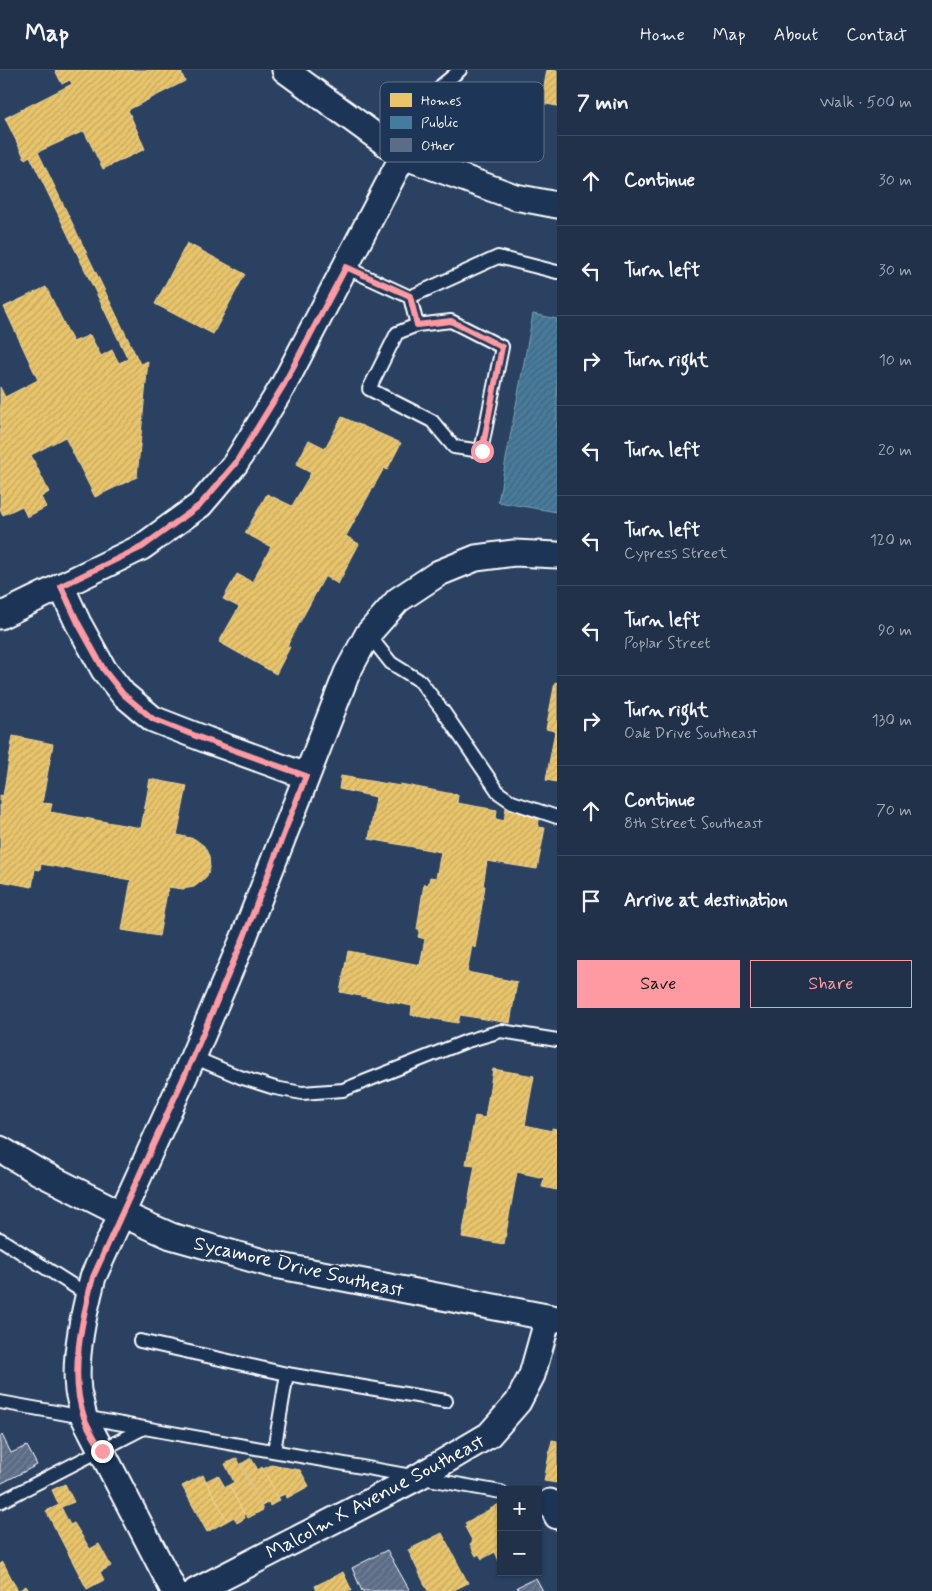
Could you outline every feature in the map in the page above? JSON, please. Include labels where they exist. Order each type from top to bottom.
[{"type":"street","points":[[285,70],[380,139]]},
{"type":"street","points":[[0,616],[142,547],[200,505],[235,464],[283,386],[400,162]]},
{"type":"street","points":[[419,162],[515,198],[557,206]]},
{"type":"street","points":[[174,1591],[84,1418],[78,1390],[78,1364],[88,1296],[93,1277],[193,1057],[244,937],[346,673],[368,634],[398,600],[440,573],[476,558],[514,553],[557,555]]},
{"type":"street","points":[[61,586],[78,623],[104,670],[123,694],[153,719],[306,776]]},
{"type":"street","name":"Sycamore Drive Southeast","points":[[0,1149],[37,1171],[122,1214],[171,1236],[270,1264],[553,1319]]},
{"type":"street","name":"Malcolm X Avenue Southeast","points":[[196,1591],[418,1476],[489,1435],[518,1402],[532,1375],[553,1319]]},
{"type":"lane","points":[[446,82],[460,70]]},
{"type":"lane","points":[[346,267],[410,296],[498,257],[557,272]]},
{"type":"lane","points":[[410,296],[417,325]]},
{"type":"lane","points":[[451,321],[502,347],[482,451],[454,447],[432,421],[370,389],[397,333],[417,325],[451,321]]},
{"type":"lane","points":[[368,634],[391,663],[420,681],[443,711],[499,793],[512,802],[557,817]]},
{"type":"lane","points":[[193,1057],[240,1077],[275,1088],[302,1093],[343,1090],[467,1041],[502,1030],[557,1040]]},
{"type":"lane","points":[[0,1239],[88,1296]]},
{"type":"lane","points":[[140,1341],[287,1374],[446,1401]]},
{"type":"lane","points":[[274,1452],[287,1374]]},
{"type":"lane","points":[[0,1402],[497,1491]]},
{"type":"lane","points":[[0,1502],[144,1428]]},
{"type":"building: Homes","points":[[55,70],[180,70],[185,81],[128,110],[145,149],[103,169],[84,131],[38,152],[140,364],[148,361],[137,477],[95,497],[65,437],[31,455],[49,492],[41,497],[46,507],[27,517],[22,506],[3,515],[0,509],[0,387],[5,397],[38,380],[4,307],[46,287],[73,342],[90,335],[101,356],[112,350],[119,363],[128,359],[30,156],[25,159],[5,118],[72,84],[70,80],[62,84]]},
{"type":"building: Homes","points":[[547,70],[557,70],[557,106],[544,104],[544,86]]},
{"type":"building: Homes","points":[[187,243],[245,274],[213,334],[155,304]]},
{"type":"building: Homes","points":[[342,417],[401,443],[387,470],[384,468],[346,536],[359,544],[338,584],[325,576],[287,646],[290,647],[276,674],[219,642],[239,607],[223,599],[237,574],[252,582],[271,547],[245,533],[267,494],[292,506],[311,473],[296,465],[309,440],[325,448]]},
{"type":"building: Homes","points":[[555,682],[557,683],[557,782],[546,780],[555,731],[546,729]]},
{"type":"building: Homes","points":[[13,736],[53,744],[42,803],[52,804],[50,812],[141,828],[150,779],[187,786],[177,835],[195,839],[204,846],[209,856],[210,868],[206,878],[194,887],[183,889],[168,887],[159,936],[122,930],[131,880],[41,864],[40,870],[35,869],[32,887],[0,881],[0,795],[3,796]]},
{"type":"building: Homes","points":[[341,776],[400,786],[400,784],[458,795],[457,803],[497,810],[496,819],[504,821],[506,807],[540,813],[538,827],[545,828],[537,869],[487,861],[475,948],[472,946],[467,972],[517,982],[510,1023],[460,1015],[458,1023],[411,1015],[412,1006],[340,992],[348,951],[420,965],[425,939],[418,937],[420,929],[417,929],[424,884],[428,885],[430,877],[436,878],[441,852],[369,839],[376,797],[339,789]]},
{"type":"building: Homes","points":[[493,1069],[534,1076],[525,1125],[552,1131],[552,1128],[557,1129],[557,1190],[542,1187],[544,1178],[517,1172],[504,1244],[462,1237],[475,1165],[466,1164],[475,1116],[485,1118]]},
{"type":"building: Homes","points":[[552,1440],[557,1441],[557,1483],[544,1481]]},
{"type":"building: Homes","points":[[237,1458],[263,1510],[248,1518],[229,1485],[234,1482],[225,1464]]},
{"type":"building: Homes","points":[[251,1458],[258,1470],[262,1467],[280,1500],[270,1506],[269,1502],[262,1506],[241,1464]]},
{"type":"building: Homes","points":[[271,1465],[300,1470],[309,1486],[287,1498],[285,1494],[278,1497],[263,1469]]},
{"type":"building: Homes","points":[[203,1475],[227,1521],[207,1532],[182,1486]]},
{"type":"building: Homes","points":[[218,1475],[225,1487],[229,1485],[244,1514],[245,1518],[237,1523],[234,1517],[227,1521],[206,1481]]},
{"type":"building: Homes","points":[[65,1484],[74,1502],[61,1507],[70,1525],[74,1523],[90,1549],[99,1544],[111,1566],[100,1572],[104,1580],[87,1589],[46,1511],[59,1505],[52,1490]]},
{"type":"building: Homes","points":[[497,1505],[497,1556],[495,1552],[482,1559],[479,1554],[476,1556],[470,1544],[473,1542],[465,1527],[467,1526],[465,1523]]},
{"type":"building: Homes","points":[[442,1533],[468,1583],[452,1591],[428,1591],[408,1550]]},
{"type":"building: Homes","points":[[3,1562],[18,1591],[0,1591],[0,1564]]},
{"type":"building: Homes","points":[[343,1572],[352,1591],[317,1591],[315,1586]]},
{"type":"building: Homes","points":[[26,1586],[29,1591],[18,1591]]},
{"type":"building: Public","points":[[533,314],[557,319],[557,512],[498,502]]},
{"type":"building: Other","points":[[2,1435],[11,1453],[27,1446],[37,1465],[0,1484],[0,1436]]},
{"type":"building: Other","points":[[387,1550],[410,1591],[362,1591],[352,1568]]},
{"type":"building: Other","points":[[536,1578],[543,1591],[519,1591],[517,1587]]},
{"type":"route","points":[[102,1451],[84,1418],[78,1390],[78,1364],[82,1328],[93,1277],[193,1057],[244,937],[306,776],[153,719],[123,694],[104,670],[78,623],[61,586],[142,547],[200,505],[235,464],[283,386],[346,267],[410,296],[417,325],[451,321],[502,347],[482,451]]}]
